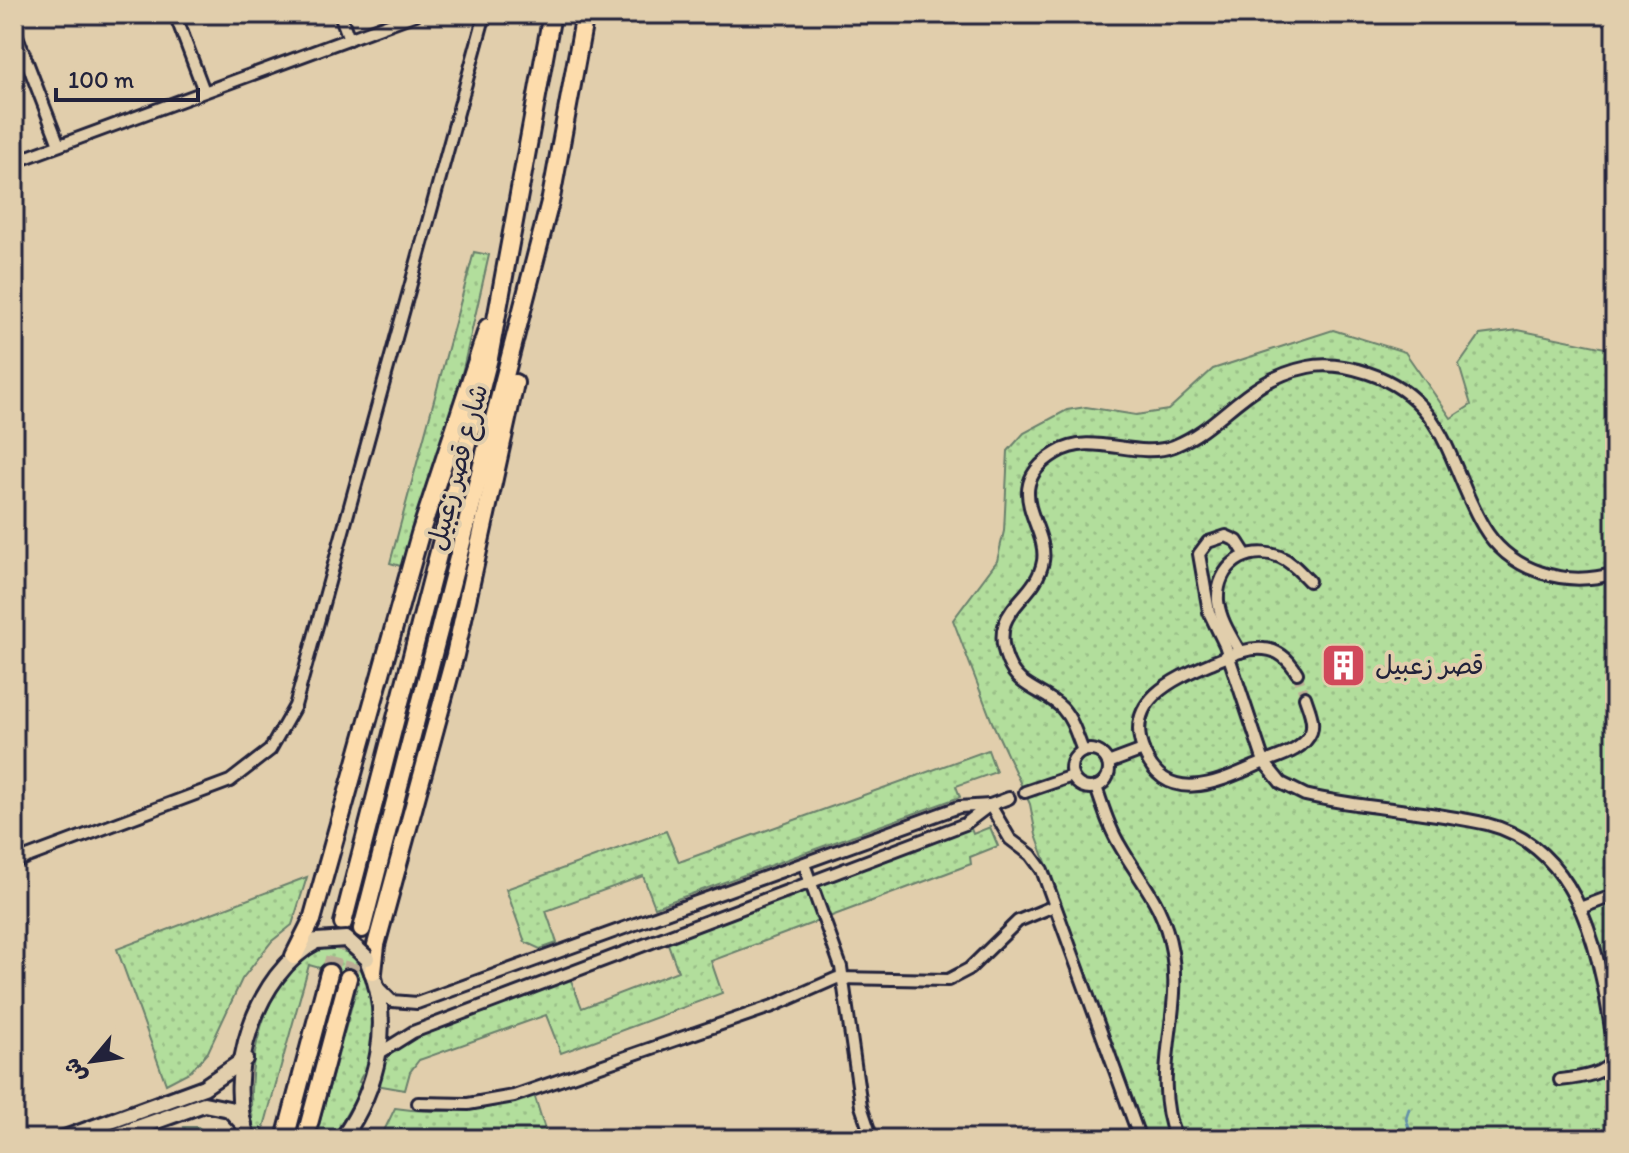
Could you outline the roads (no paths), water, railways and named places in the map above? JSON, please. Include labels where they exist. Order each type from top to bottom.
[{"type":"main road","name":"شارع قصر زعبيل","points":[[343,923],[485,372],[552,14]]},
{"type":"main road","name":"شارع قصر زعبيل","points":[[362,929],[522,318],[551,198],[585,14]]},
{"type":"main road","points":[[294,956],[312,920],[420,534],[480,344],[495,316]]},
{"type":"main road","points":[[372,971],[376,945],[455,655],[521,354],[522,318]]},
{"type":"main road","points":[[285,1139],[329,973]]},
{"type":"main road","points":[[305,1139],[348,978]]},
{"type":"street","points":[[175,14],[204,91]]},
{"type":"street","points":[[340,14],[349,39]]},
{"type":"street","points":[[14,162],[416,14]]},
{"type":"street","points":[[14,862],[230,781],[261,759],[284,729],[295,706],[481,17]]},
{"type":"street","points":[[14,28],[59,145]]},
{"type":"street","points":[[1083,751],[1065,711],[1021,682],[1003,649],[1002,634],[1008,613],[1043,562],[1043,546],[1029,509],[1033,478],[1051,456],[1074,445],[1147,451],[1175,445],[1251,390],[1285,374],[1314,366],[1333,366],[1362,371],[1391,383],[1419,405],[1438,427],[1482,525],[1509,556],[1528,568],[1561,578],[1592,578],[1615,573]]},
{"type":"street","points":[[1234,654],[1209,612],[1199,554],[1203,545],[1230,536],[1246,555]]},
{"type":"street","points":[[1204,585],[1220,578],[1231,564],[1246,555],[1279,557],[1309,581]]},
{"type":"street","points":[[1220,578],[1220,611],[1264,762],[1281,783],[1305,795],[1475,822],[1506,831],[1535,848],[1554,865],[1580,908],[1602,976],[1615,1059],[1594,1073],[1560,1080]]},
{"type":"street","points":[[1297,673],[1288,660],[1269,650],[1234,654],[1174,678],[1155,692],[1141,719],[1143,750],[1166,778],[1193,787],[1215,783],[1298,747],[1309,736],[1311,717],[1305,697]]},
{"type":"street","points":[[1108,763],[1143,750]]},
{"type":"street","points":[[1083,751],[1098,752],[1108,763],[1107,777],[1096,787],[1081,787],[1072,776],[1072,761],[1083,751]]},
{"type":"street","points":[[1025,792],[1072,776]]},
{"type":"street","points":[[1096,787],[1114,836],[1156,899],[1169,936],[1175,981],[1163,1082],[1176,1139]]},
{"type":"street","points":[[246,1134],[241,1098],[245,1059],[264,998],[294,956],[317,941],[336,937],[346,939],[392,1001],[417,1003],[959,807],[990,805],[1009,798]]},
{"type":"street","points":[[378,1054],[413,1032],[965,824],[990,805]]},
{"type":"street","points":[[990,805],[1010,839],[1039,865],[1140,1139]]},
{"type":"street","points":[[804,864],[843,977],[861,1106],[872,1139]]},
{"type":"street","points":[[1580,908],[1615,895]]},
{"type":"street","points":[[418,1103],[468,1104],[514,1096],[780,1004],[843,977],[933,981],[956,977],[969,969],[1011,926],[1054,906]]},
{"type":"street","points":[[342,1139],[367,1094],[378,1054],[381,1025],[372,971]]},
{"type":"street","points":[[62,1139],[204,1087],[245,1059]]},
{"type":"street","points":[[107,1139],[204,1104],[229,1109],[246,1134]]},
{"type":"waterway","points":[[1409,1109],[1406,1118],[1412,1139]]},
{"type":"tunnel","points":[[1297,673],[1305,697]]},
{"type":"tunnel","points":[[329,973],[343,923]]},
{"type":"tunnel","points":[[348,978],[362,929]]},
{"type":"place","name":"قصر زعبيل","points":[[1344,665]]}]
